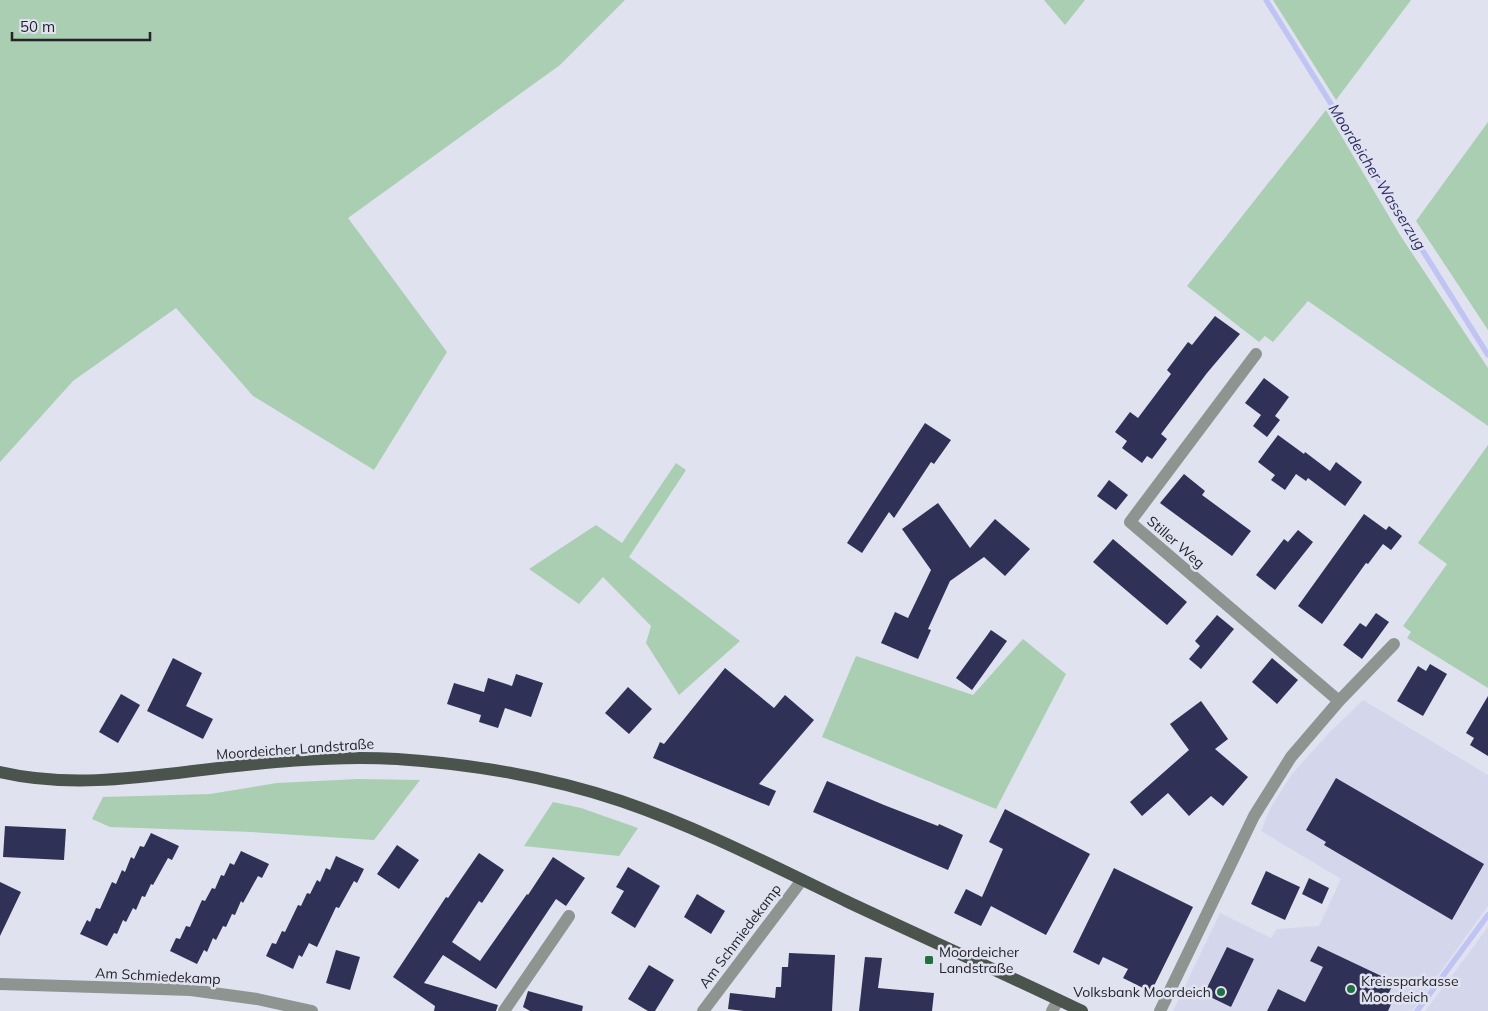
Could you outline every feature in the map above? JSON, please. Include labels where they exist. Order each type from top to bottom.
[{"type":"main road","name":"Moordeicher Landstraße","points":[[0,772],[49,779],[102,781],[339,758],[397,759],[446,763],[536,779],[620,801],[692,830],[802,880],[1055,1005],[1082,1011]]},
{"type":"street","name":"Stiller Weg","points":[[1256,354],[1130,522],[1339,701]]},
{"type":"street","points":[[1160,1011],[1254,816],[1291,756],[1339,701],[1394,644]]},
{"type":"street","name":"Am Schmiedekamp","points":[[703,1011],[802,880]]},
{"type":"street","points":[[504,1011],[569,916]]},
{"type":"street","name":"Am Schmiedekamp","points":[[0,984],[191,990],[257,999],[312,1011]]},
{"type":"shaded area","points":[[1363,700],[1488,775],[1488,906],[1412,1011],[1173,1011],[1220,913],[1271,938],[1277,929],[1319,926],[1341,879],[1261,831],[1271,807],[1292,774],[1330,732]]},
{"type":"shaded area","points":[[1488,927],[1488,1011],[1425,1011],[1445,985]]},
{"type":"green space","points":[[0,0],[625,0],[560,65],[348,218],[447,352],[374,470],[253,396],[176,308],[73,381],[0,462]]},
{"type":"green space","points":[[1044,0],[1085,0],[1065,25]]},
{"type":"green space","points":[[1273,0],[1411,0],[1336,100]]},
{"type":"green space","points":[[1326,110],[1400,235],[1488,368],[1488,426],[1308,301],[1273,342],[1265,336],[1259,342],[1187,286]]},
{"type":"green space","points":[[1488,122],[1488,330],[1416,221]]},
{"type":"green space","points":[[1488,445],[1488,688],[1407,638],[1411,632],[1403,626],[1447,564],[1418,543]]},
{"type":"green space","points":[[676,463],[686,470],[629,557],[740,641],[679,695],[646,643],[651,626],[603,577],[579,604],[529,569],[596,525],[622,543]]},
{"type":"green space","points":[[1023,639],[1066,674],[996,809],[822,737],[856,656],[973,695]]},
{"type":"green space","points":[[358,779],[420,780],[374,840],[252,832],[110,827],[92,819],[103,797],[210,794],[277,783]]},
{"type":"green space","points":[[553,802],[581,808],[638,828],[619,856],[524,846]]},
{"type":"building","points":[[1215,316],[1240,334],[1207,373],[1161,434],[1167,439],[1152,459],[1147,456],[1142,463],[1122,448],[1127,441],[1115,432],[1130,412],[1138,418],[1171,374],[1167,370],[1188,342],[1192,345]]},
{"type":"building","points":[[1264,378],[1289,397],[1275,416],[1280,420],[1267,437],[1253,426],[1261,415],[1245,403]]},
{"type":"building","points":[[925,423],[951,440],[934,464],[931,462],[894,518],[889,512],[862,553],[847,543]]},
{"type":"building","points":[[1278,435],[1330,471],[1336,462],[1362,482],[1345,506],[1308,478],[1306,481],[1296,474],[1285,490],[1271,480],[1275,475],[1258,462]]},
{"type":"building","points":[[1184,474],[1205,491],[1202,495],[1251,531],[1232,556],[1160,503]]},
{"type":"building","points":[[1109,480],[1128,495],[1116,510],[1097,496]]},
{"type":"building","points":[[938,503],[970,548],[995,519],[1030,549],[1005,576],[984,557],[950,581],[928,629],[931,630],[918,659],[881,643],[895,612],[908,618],[931,570],[902,529]]},
{"type":"building","points":[[1364,514],[1386,530],[1389,526],[1402,536],[1391,550],[1383,544],[1368,564],[1366,563],[1322,624],[1298,606]]},
{"type":"building","points":[[1298,530],[1313,542],[1275,590],[1256,575],[1284,539],[1288,542]]},
{"type":"building","points":[[1113,539],[1187,602],[1167,625],[1093,562]]},
{"type":"building","points":[[1376,613],[1389,622],[1362,659],[1343,645],[1360,623],[1366,627]]},
{"type":"building","points":[[1217,615],[1234,629],[1201,669],[1189,659],[1200,646],[1195,641]]},
{"type":"building","points":[[991,630],[1007,641],[972,690],[956,678]]},
{"type":"building","points":[[173,658],[202,673],[186,706],[213,719],[203,739],[147,711]]},
{"type":"building","points":[[1272,658],[1298,680],[1277,704],[1252,682]]},
{"type":"building","points":[[1430,664],[1447,674],[1423,716],[1397,701],[1418,666],[1426,671]]},
{"type":"building","points":[[725,668],[774,708],[785,695],[814,720],[759,784],[776,791],[769,806],[653,758],[660,742],[664,744]]},
{"type":"building","points":[[516,674],[543,683],[531,717],[505,708],[498,728],[479,722],[481,715],[447,704],[454,683],[484,692],[488,678],[512,686]]},
{"type":"building","points":[[628,687],[652,709],[629,734],[605,713]]},
{"type":"building","points":[[121,694],[140,705],[118,743],[99,732]]},
{"type":"building","points":[[1488,696],[1488,756],[1470,745],[1474,738],[1466,733]]},
{"type":"building","points":[[1201,701],[1228,739],[1215,749],[1248,777],[1223,806],[1211,796],[1189,816],[1168,793],[1142,816],[1130,802],[1189,750],[1170,724]]},
{"type":"building","points":[[1336,778],[1484,864],[1452,920],[1324,845],[1326,842],[1306,830]]},
{"type":"building","points":[[827,781],[963,835],[948,870],[813,812]]},
{"type":"building","points":[[1005,809],[1090,854],[1046,935],[991,906],[981,926],[954,913],[966,889],[982,897],[1003,849],[989,842]]},
{"type":"building","points":[[5,826],[66,829],[64,860],[3,857]]},
{"type":"building","points":[[151,833],[179,846],[172,860],[168,858],[145,897],[142,896],[136,910],[133,908],[126,922],[123,920],[117,934],[114,933],[107,946],[80,934],[87,920],[90,922],[96,908],[100,909],[112,882],[116,884],[122,870],[125,872],[131,857],[134,859],[140,846],[144,847]]},
{"type":"building","points":[[397,845],[419,860],[399,889],[377,874]]},
{"type":"building","points":[[241,851],[269,864],[262,878],[258,876],[243,903],[241,901],[235,915],[232,914],[226,927],[223,926],[216,940],[213,938],[207,952],[204,950],[197,964],[170,951],[176,938],[180,939],[186,926],[190,927],[202,900],[205,901],[212,888],[215,889],[221,875],[224,876],[230,863],[234,865]]},
{"type":"building","points":[[479,853],[504,870],[482,903],[479,901],[452,942],[480,961],[553,857],[585,878],[566,906],[556,899],[496,989],[443,955],[424,983],[498,1005],[496,1011],[434,1011],[435,1006],[393,977],[446,897],[448,898]]},
{"type":"building","points":[[336,856],[364,869],[357,883],[354,881],[339,908],[336,907],[317,947],[309,943],[302,957],[299,955],[293,969],[266,956],[272,943],[276,944],[282,931],[285,932],[298,905],[301,906],[307,893],[310,894],[317,880],[320,882],[326,868],[330,870]]},
{"type":"building","points":[[628,867],[660,886],[635,928],[611,913],[624,891],[616,887]]},
{"type":"building","points":[[1114,868],[1193,907],[1151,992],[1123,978],[1128,969],[1103,957],[1099,965],[1073,952]]},
{"type":"building","points":[[1266,871],[1300,887],[1285,920],[1251,904]]},
{"type":"building","points":[[1309,878],[1329,888],[1322,904],[1302,894]]},
{"type":"building","points":[[0,882],[21,892],[0,936]]},
{"type":"building","points":[[697,894],[725,911],[711,934],[684,917]]},
{"type":"building","points":[[1318,946],[1394,982],[1387,997],[1393,1000],[1388,1011],[1267,1011],[1278,989],[1305,1002],[1323,967],[1310,961]]},
{"type":"building","points":[[1227,947],[1254,959],[1231,1007],[1204,994]]},
{"type":"building","points":[[336,950],[360,957],[350,990],[326,983]]},
{"type":"building","points":[[789,953],[835,955],[832,1011],[744,1011],[728,1009],[730,993],[775,998],[776,987],[781,987],[782,967],[788,967]]},
{"type":"building","points":[[865,957],[882,958],[878,988],[934,993],[932,1011],[859,1011]]},
{"type":"building","points":[[649,965],[674,980],[655,1011],[648,1011],[628,999]]},
{"type":"building","points":[[528,991],[583,1006],[582,1011],[530,1011],[523,1007]]},
{"type":"waterway","name":"Moordeicher Wasserzug","points":[[1266,0],[1488,355]]},
{"type":"waterway","points":[[1417,1011],[1488,915]]},
{"type":"place","name":"Moordeicher Landstraße","points":[[929,960]]},
{"type":"place","name":"Kreissparkasse Moordeich","points":[[1351,989]]},
{"type":"place","name":"Volksbank Moordeich","points":[[1221,992]]}]
